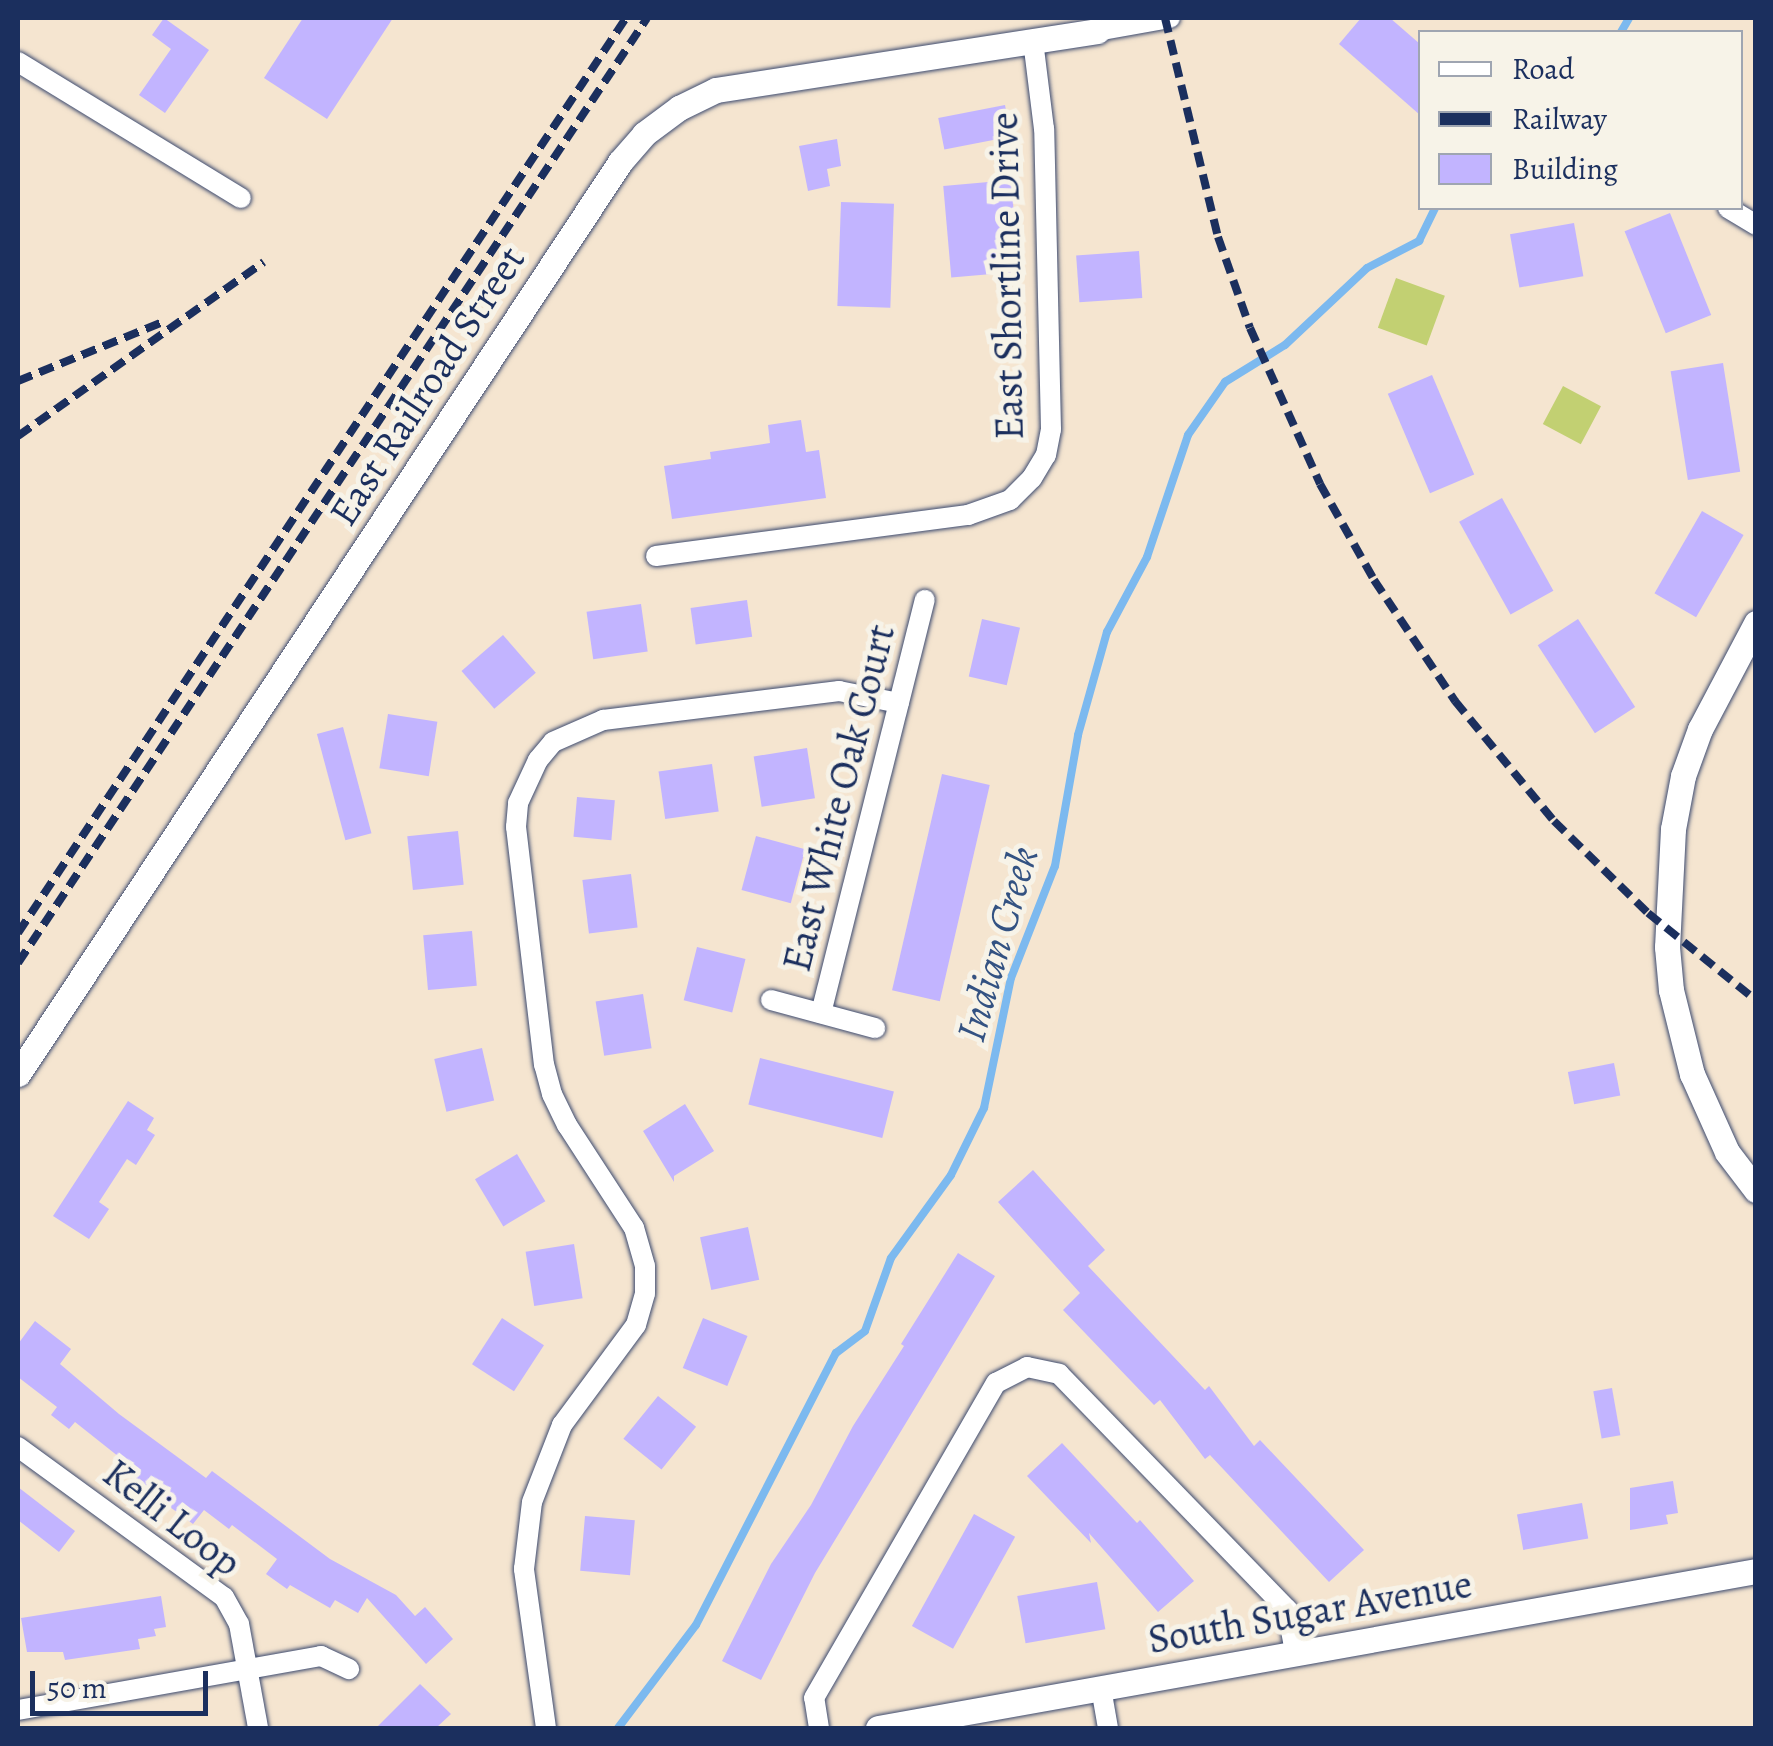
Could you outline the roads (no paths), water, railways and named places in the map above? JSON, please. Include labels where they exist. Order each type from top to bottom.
[{"type":"street","points":[[1098,31],[1170,18]]},
{"type":"street","name":"East Railroad Street","points":[[18,1074],[620,162],[644,134],[679,108],[716,90],[1098,31]]},
{"type":"street","name":"East Shortline Drive","points":[[656,556],[968,515],[1010,500],[1032,478],[1046,455],[1051,429],[1044,128],[1033,41]]},
{"type":"street","points":[[18,62],[241,198]]},
{"type":"street","points":[[1731,210],[1756,225]]},
{"type":"street","name":"East White Oak Court","points":[[821,1014],[925,600]]},
{"type":"street","points":[[1756,622],[1700,729],[1683,776],[1668,884],[1671,990],[1692,1074],[1727,1152],[1756,1190]]},
{"type":"street","points":[[546,1728],[524,1569],[532,1502],[562,1426],[636,1325],[645,1293],[646,1266],[634,1228],[566,1125],[544,1065],[516,827],[518,804],[538,760],[565,735],[602,720],[840,690],[899,703]]},
{"type":"street","points":[[772,1000],[875,1028]]},
{"type":"street","points":[[819,1728],[814,1698],[996,1383],[1028,1367],[1059,1374],[1287,1609],[1295,1652]]},
{"type":"street","name":"Kelli Loop","points":[[18,1447],[224,1597],[239,1624],[258,1728]]},
{"type":"street","name":"South Sugar Avenue","points":[[878,1728],[1756,1571]]},
{"type":"street","points":[[18,1710],[321,1656],[349,1670]]},
{"type":"street","points":[[1101,1688],[1108,1728]]},
{"type":"waterway","name":"Indian Creek","points":[[1622,30],[1629,18]]},
{"type":"waterway","name":"Indian Creek","points":[[618,1728],[696,1625],[836,1353],[865,1331],[891,1258],[951,1175],[984,1108],[1011,978],[1055,866],[1078,735],[1107,632],[1147,557],[1188,435],[1225,382],[1285,345],[1367,268],[1419,241],[1434,210]]},
{"type":"railway","points":[[18,933],[626,18]]},
{"type":"railway","points":[[18,963],[647,18]]},
{"type":"railway","points":[[1165,18],[1218,237],[1250,328],[1320,484],[1374,580],[1455,701],[1554,821],[1648,913],[1756,1000]]},
{"type":"railway","points":[[18,436],[264,262]]},
{"type":"railway","points":[[18,381],[165,321]]}]
